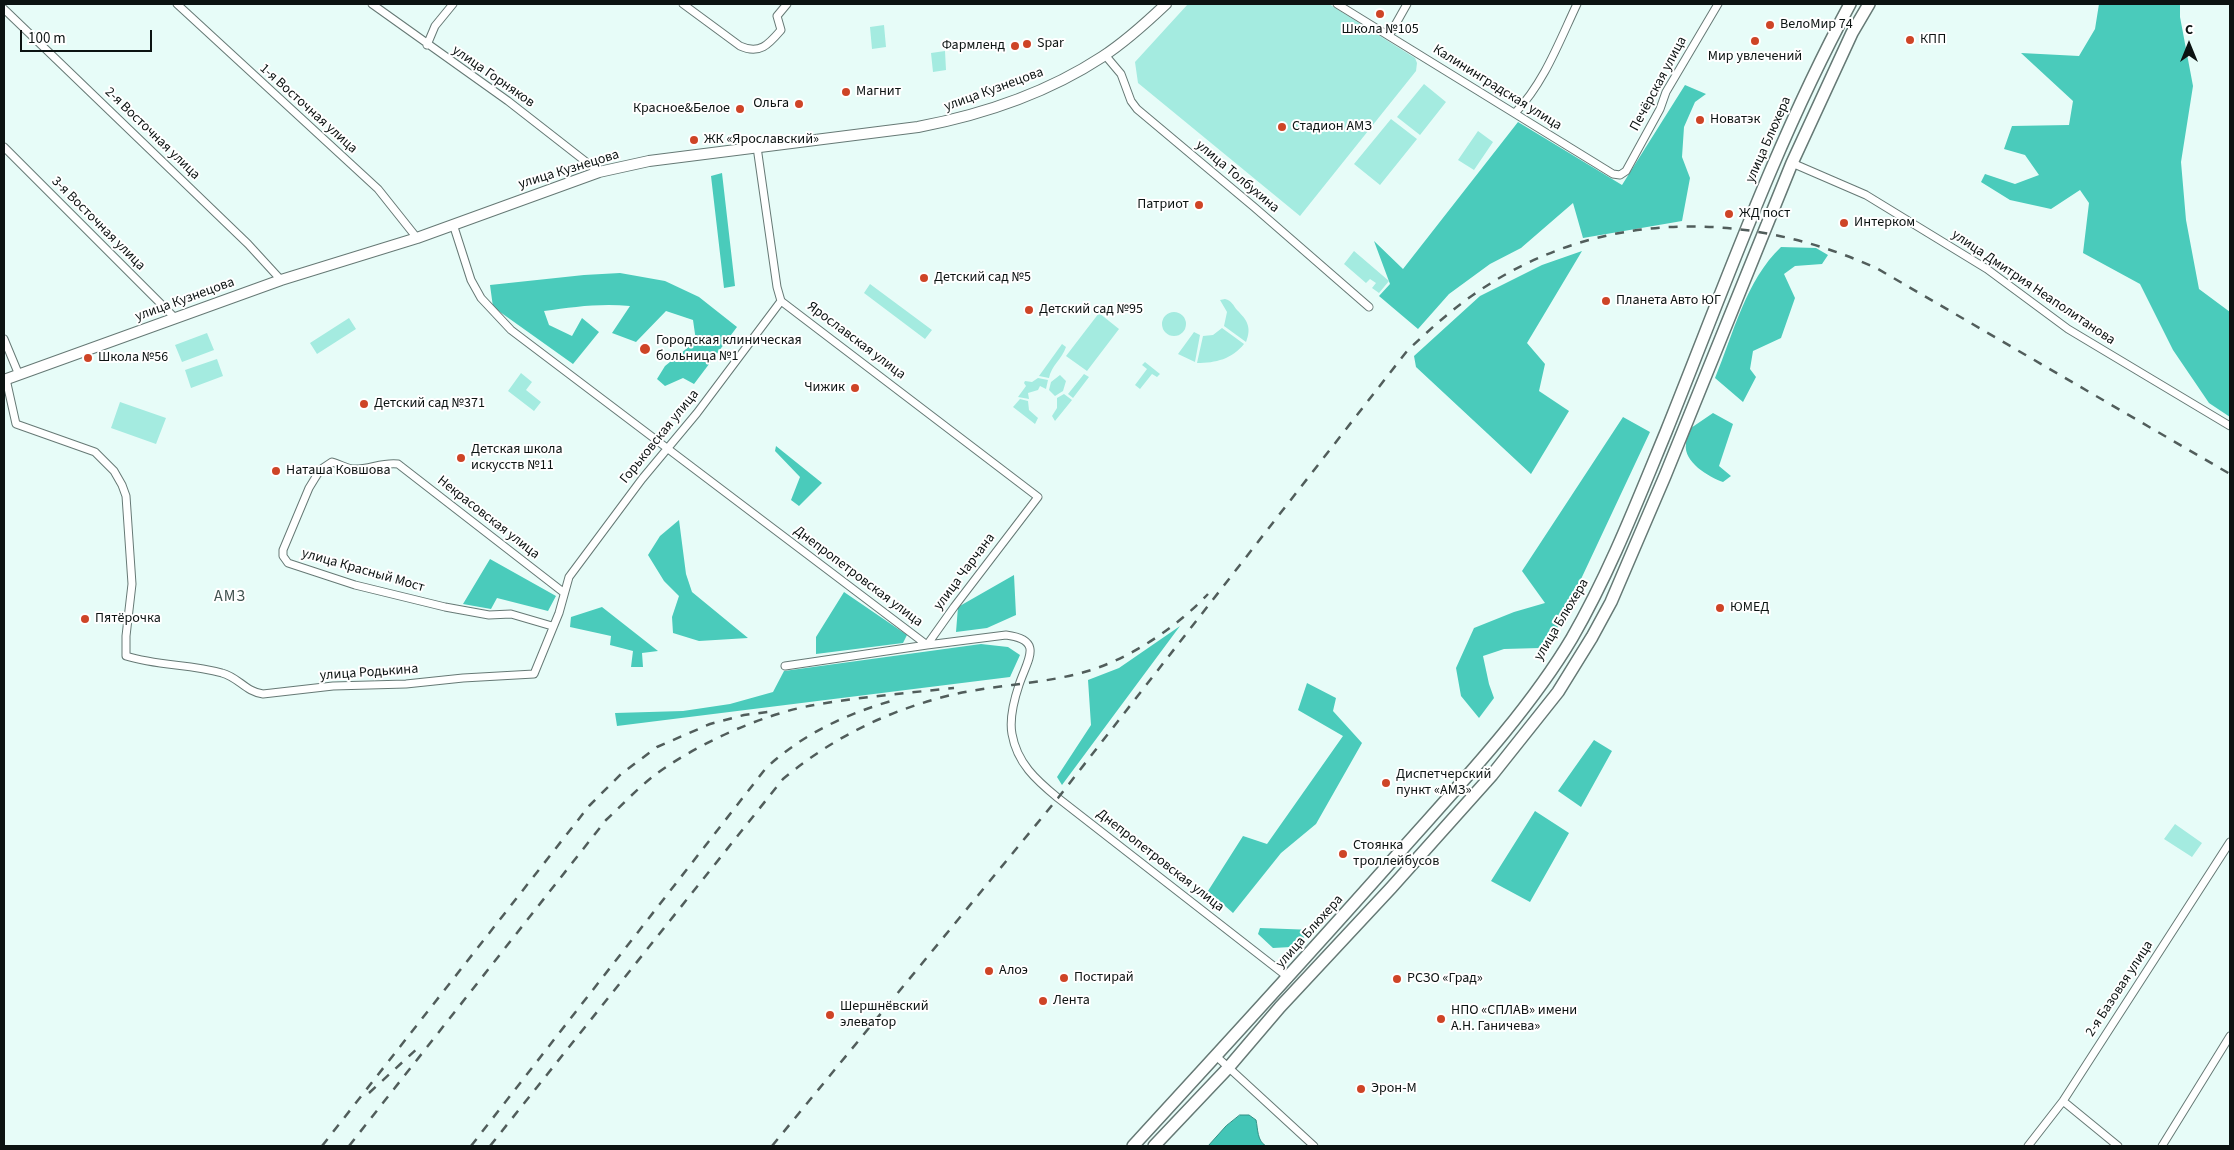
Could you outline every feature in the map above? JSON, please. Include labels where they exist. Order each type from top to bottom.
[{"type":"main road","name":"улица Блюхера","points":[[1133,1146],[1289,978],[1472,771],[1532,696],[1570,640],[1605,574],[1646,481],[1746,229],[1786,136],[1850,4]]},
{"type":"main road","name":"улица Блюхера","points":[[1154,1146],[1228,1068],[1299,986],[1391,888],[1492,775],[1558,692],[1592,637],[1610,602],[1665,476],[1792,164],[1852,33],[1869,4]]},
{"type":"main road","points":[[1289,978],[1299,986]]},
{"type":"street","name":"1-я Восточная улица","points":[[177,4],[378,189],[417,238]]},
{"type":"street","name":"улица Горняков","points":[[372,4],[508,101],[599,172]]},
{"type":"street","points":[[427,45],[435,26],[453,4]]},
{"type":"street","points":[[683,4],[740,46],[750,50],[758,50],[767,46],[781,30],[778,16],[787,4]]},
{"type":"street","name":"улица Кузнецова","points":[[5,380],[281,280],[417,238],[599,172],[649,161],[918,127],[960,118],[998,106],[1055,82],[1105,55],[1127,39],[1166,4]]},
{"type":"street","name":"Калининградская улица","points":[[1337,4],[1613,174],[1620,175]]},
{"type":"street","points":[[1390,36],[1407,4]]},
{"type":"street","points":[[1515,113],[1525,103],[1549,64],[1577,4]]},
{"type":"street","name":"Печёрская улица","points":[[1620,175],[1626,171],[1660,109],[1666,92],[1718,4]]},
{"type":"street","name":"2-я Восточная улица","points":[[4,9],[240,237],[281,280]]},
{"type":"street","name":"улица Толбухина","points":[[1105,55],[1121,74],[1131,101],[1137,109],[1254,207],[1368,307]]},
{"type":"street","name":"3-я Восточная улица","points":[[4,147],[175,318]]},
{"type":"street","points":[[757,147],[777,287],[781,301]]},
{"type":"street","name":"улица Дмитрия Неаполитанова","points":[[1792,164],[1866,195],[1987,269],[2068,329],[2230,426]]},
{"type":"street","name":"Днепропетровская улица","points":[[453,224],[471,280],[481,298],[511,330],[927,645],[1006,634],[1018,636],[1028,643],[1031,650],[1030,659],[1019,684],[1011,720],[1012,734],[1026,770],[1058,798],[1289,978]]},
{"type":"street","name":"Горьковская улица","points":[[563,592],[569,577],[580,561],[781,301]]},
{"type":"street","name":"Ярославская улица","points":[[781,301],[1038,498]]},
{"type":"street","points":[[4,339],[19,375]]},
{"type":"street","name":"улица Родькина","points":[[5,380],[16,424],[95,452],[114,471],[122,485],[126,496],[132,584],[126,636],[126,656],[160,664],[207,669],[225,674],[255,693],[263,694],[333,686],[406,684],[463,678],[534,674],[552,626],[559,613],[563,592]]},
{"type":"street","name":"улица Красный Мост","points":[[398,464],[386,462],[367,468],[352,469],[332,462],[320,470],[309,488],[283,550],[285,560],[297,567],[355,585],[445,607],[489,615],[511,614],[552,626]]},
{"type":"street","name":"Некрасовская улица","points":[[398,464],[563,592]]},
{"type":"street","name":"улица Чарчана","points":[[927,645],[954,606],[1038,498]]},
{"type":"street","points":[[785,666],[927,645]]},
{"type":"street","name":"2-я Базовая улица","points":[[2028,1146],[2063,1100],[2230,842]]},
{"type":"street","points":[[2162,1146],[2230,1036]]},
{"type":"street","points":[[1216,1056],[1314,1146]]},
{"type":"street","points":[[2063,1100],[2118,1146]]},
{"type":"shaded area","name":"Стадион АМЗ","points":[[1188,4],[1329,4],[1415,58],[1417,63],[1416,71],[1300,216],[1138,83],[1135,62]]},
{"type":"shaded area","points":[[2099,4],[2180,4],[2180,17],[2193,86],[2181,162],[2186,220],[2199,289],[2230,312],[2230,417],[2209,403],[2173,350],[2140,284],[2083,253],[2089,203],[2080,190],[2051,209],[2010,200],[1981,182],[1985,174],[2015,184],[2039,175],[2025,155],[2004,149],[2012,126],[2069,125],[2073,101],[2021,53],[2079,56],[2095,29]]},
{"type":"shaded area","points":[[884,25],[886,47],[872,49],[870,27]]},
{"type":"shaded area","points":[[945,51],[946,70],[933,72],[931,53]]},
{"type":"shaded area","points":[[1424,84],[1446,102],[1420,135],[1397,117]]},
{"type":"shaded area","points":[[1685,85],[1706,94],[1695,102],[1684,127],[1682,157],[1690,178],[1682,221],[1583,238],[1573,203],[1521,248],[1490,264],[1449,294],[1418,329],[1379,296],[1390,284],[1374,241],[1403,269],[1518,122],[1622,185]]},
{"type":"shaded area","points":[[1391,119],[1417,139],[1380,185],[1354,164]]},
{"type":"shaded area","points":[[1478,131],[1493,142],[1474,170],[1458,160]]},
{"type":"shaded area","points":[[722,173],[735,286],[724,288],[711,176]]},
{"type":"shaded area","points":[[1781,247],[1816,248],[1828,255],[1822,264],[1795,266],[1784,274],[1795,298],[1781,338],[1753,351],[1750,369],[1756,377],[1743,402],[1715,378],[1749,292],[1758,275]]},
{"type":"shaded area","points":[[1354,251],[1389,281],[1379,293],[1372,288],[1376,283],[1370,279],[1366,283],[1344,264]]},
{"type":"shaded area","points":[[1582,251],[1527,343],[1545,364],[1539,391],[1569,411],[1531,474],[1416,367],[1414,356],[1480,296],[1542,265]]},
{"type":"shaded area","points":[[620,273],[665,281],[699,297],[737,327],[694,384],[683,378],[665,386],[657,379],[665,366],[696,341],[693,320],[666,311],[636,342],[612,333],[630,306],[597,305],[544,311],[549,325],[572,336],[582,318],[599,332],[573,364],[493,307],[490,285]]},
{"type":"shaded area","points":[[870,284],[932,330],[925,339],[864,293]]},
{"type":"shaded area","points":[[1225,299],[1232,303],[1248,324],[1249,332],[1246,342],[1224,326],[1227,312],[1220,300]]},
{"type":"shaded area","points":[[1174,312],[1183,315],[1186,324],[1183,333],[1174,336],[1165,333],[1162,324],[1165,315]]},
{"type":"shaded area","points":[[1099,313],[1119,329],[1087,371],[1066,356]]},
{"type":"shaded area","points":[[349,318],[356,329],[317,354],[310,343]]},
{"type":"shaded area","points":[[1222,328],[1244,344],[1229,357],[1211,362],[1197,363],[1203,336],[1213,335]]},
{"type":"shaded area","points":[[1194,332],[1200,335],[1195,362],[1178,354]]},
{"type":"shaded area","points":[[207,333],[214,350],[182,362],[175,345]]},
{"type":"shaded area","points":[[1062,344],[1066,347],[1049,378],[1039,376]]},
{"type":"shaded area","points":[[217,359],[223,376],[191,388],[185,370]]},
{"type":"shaded area","points":[[1145,362],[1160,374],[1157,377],[1152,374],[1140,389],[1135,385],[1147,369],[1142,365]]},
{"type":"shaded area","points":[[521,373],[532,382],[526,390],[541,402],[534,411],[508,391]]},
{"type":"shaded area","points":[[1084,374],[1089,377],[1073,398],[1068,394]]},
{"type":"shaded area","points":[[1060,375],[1066,381],[1063,391],[1055,396],[1049,390],[1051,382]]},
{"type":"shaded area","points":[[1038,378],[1048,380],[1046,389],[1040,386],[1038,390],[1028,393],[1029,399],[1018,397],[1026,386],[1025,381],[1032,382]]},
{"type":"shaded area","points":[[1064,394],[1072,400],[1055,421],[1052,416],[1057,408],[1057,398]]},
{"type":"shaded area","points":[[1020,399],[1028,401],[1029,410],[1038,418],[1035,424],[1013,407]]},
{"type":"shaded area","points":[[120,402],[166,418],[156,444],[111,428]]},
{"type":"shaded area","points":[[1713,413],[1733,424],[1719,466],[1731,476],[1723,482],[1698,468],[1686,451],[1686,440],[1691,428]]},
{"type":"shaded area","points":[[1623,417],[1650,432],[1559,626],[1540,648],[1504,649],[1483,656],[1494,698],[1479,718],[1461,696],[1456,668],[1474,628],[1514,612],[1545,603],[1522,571]]},
{"type":"shaded area","points":[[776,446],[822,483],[799,506],[791,500],[800,477],[775,451]]},
{"type":"shaded area","points":[[679,520],[686,574],[692,592],[748,638],[699,641],[673,633],[672,617],[679,596],[664,581],[648,555],[660,536]]},
{"type":"shaded area","points":[[490,559],[556,596],[548,611],[497,598],[491,609],[463,604]]},
{"type":"shaded area","points":[[1014,575],[1016,615],[987,628],[956,632],[958,607]]},
{"type":"shaded area","points":[[844,592],[907,635],[903,643],[816,654],[816,637]]},
{"type":"shaded area","points":[[602,607],[658,651],[642,653],[643,667],[631,667],[633,651],[610,645],[611,636],[570,627],[571,617]]},
{"type":"shaded area","points":[[1180,626],[1062,785],[1057,777],[1091,725],[1088,680],[1119,668]]},
{"type":"shaded area","points":[[981,644],[1008,647],[1020,655],[1010,677],[617,726],[615,713],[683,711],[730,704],[773,692],[784,671]]},
{"type":"shaded area","points":[[1307,683],[1336,698],[1333,711],[1362,743],[1316,824],[1281,853],[1233,913],[1208,891],[1243,836],[1267,844],[1343,736],[1298,710]]},
{"type":"shaded area","points":[[1594,740],[1612,751],[1581,807],[1558,791]]},
{"type":"shaded area","points":[[1535,811],[1569,833],[1530,902],[1491,881]]},
{"type":"shaded area","points":[[2175,824],[2202,843],[2192,857],[2164,839]]},
{"type":"shaded area","points":[[1260,928],[1314,930],[1291,947],[1273,948],[1258,934]]},
{"type":"shaded area","points":[[1240,1115],[1249,1115],[1256,1120],[1259,1138],[1266,1146],[1208,1146],[1226,1126]]},
{"type":"railway","points":[[772,1146],[1058,798],[1407,351],[1464,301],[1520,267],[1569,246],[1620,233],[1672,227],[1724,228],[1776,235],[1828,249],[1878,269],[2230,474]]},
{"type":"railway","points":[[490,1146],[783,779],[801,765],[858,729],[921,703],[960,693],[1064,677],[1098,668],[1150,642],[1181,619],[1208,594]]},
{"type":"railway","points":[[349,1146],[606,820],[651,778],[686,754],[707,743],[750,724],[794,709],[884,695],[954,688]]},
{"type":"railway","points":[[471,1146],[766,768],[795,745],[825,727],[841,719],[891,701]]},
{"type":"railway","points":[[322,1146],[589,806],[621,774],[657,747],[710,724],[744,715],[775,711]]},
{"type":"railway","points":[[369,1093],[420,1046]]},
{"type":"place","name":"Школа №105","points":[[1380,14]]},
{"type":"place","name":"ВелоМир 74","points":[[1770,25]]},
{"type":"place","name":"КПП","points":[[1910,40]]},
{"type":"place","name":"Мир увлечений","points":[[1755,41]]},
{"type":"place","name":"Spar","points":[[1027,44]]},
{"type":"place","name":"Фармленд","points":[[1015,46]]},
{"type":"place","name":"Магнит","points":[[846,92]]},
{"type":"place","name":"Ольга","points":[[799,104]]},
{"type":"place","name":"Красное&Белое","points":[[740,109]]},
{"type":"place","name":"Новатэк","points":[[1700,120]]},
{"type":"place","name":"Стадион АМЗ","points":[[1282,127]]},
{"type":"place","name":"ЖК «Ярославский»","points":[[694,140]]},
{"type":"place","name":"Патриот","points":[[1199,205]]},
{"type":"place","name":"ЖД пост","points":[[1729,214]]},
{"type":"place","name":"Интерком","points":[[1844,223]]},
{"type":"place","name":"Детский сад №5","points":[[924,278]]},
{"type":"place","name":"Планета Авто ЮГ","points":[[1606,301]]},
{"type":"place","name":"Детский сад №95","points":[[1029,310]]},
{"type":"place","name":"Городская клиническая больница №1","points":[[645,349]]},
{"type":"place","name":"Школа №56","points":[[88,358]]},
{"type":"place","name":"Чижик","points":[[855,388]]},
{"type":"place","name":"Детский сад №371","points":[[364,404]]},
{"type":"place","name":"Детская школа искусств №11","points":[[461,458]]},
{"type":"place","name":"Наташа Ковшова","points":[[276,471]]},
{"type":"place","name":"ЮМЕД","points":[[1720,608]]},
{"type":"place","name":"Пятёрочка","points":[[85,619]]},
{"type":"place","name":"Диспетчерский пункт «АМЗ»","points":[[1386,783]]},
{"type":"place","name":"Стоянка троллейбусов","points":[[1343,854]]},
{"type":"place","name":"Алоэ","points":[[989,971]]},
{"type":"place","name":"Постирай","points":[[1064,978]]},
{"type":"place","name":"РСЗО «Град»","points":[[1397,979]]},
{"type":"place","name":"Лента","points":[[1043,1001]]},
{"type":"place","name":"Шершнёвский элеватор","points":[[830,1015]]},
{"type":"place","name":"НПО «СПЛАВ» имени А.Н. Ганичева»","points":[[1441,1019]]},
{"type":"place","name":"Эрон-М","points":[[1361,1089]]},
{"type":"district","name":"АМЗ","points":[[230,597]]}]
